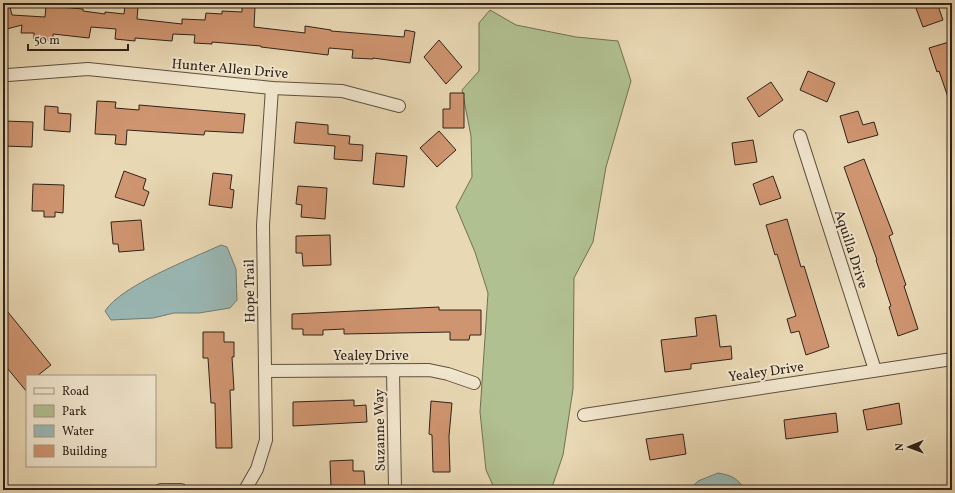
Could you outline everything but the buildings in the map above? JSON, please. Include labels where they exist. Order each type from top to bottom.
[{"type":"street","name":"Hunter Allen Drive","points":[[8,75],[88,69],[272,88],[342,91],[399,106]]},
{"type":"street","name":"Hope Trail","points":[[245,490],[257,469],[266,440],[263,225],[272,88]]},
{"type":"street","name":"Aquilla Drive","points":[[800,136],[876,370]]},
{"type":"street","name":"Yealey Drive","points":[[584,415],[952,359]]},
{"type":"street","name":"Suzanne Way","points":[[393,370],[395,490]]},
{"type":"street","name":"Yealey Drive","points":[[265,371],[429,370],[448,374],[474,383]]},
{"type":"street","points":[[161,490],[181,490]]},
{"type":"green space","points":[[490,10],[516,25],[576,37],[618,41],[631,81],[606,167],[593,242],[574,278],[573,389],[563,455],[551,490],[495,490],[486,470],[480,412],[488,293],[475,252],[456,207],[472,177],[471,136],[462,90],[479,71],[479,23]]},
{"type":"water","points":[[221,245],[227,247],[236,269],[237,300],[230,308],[199,313],[174,313],[153,318],[111,320],[105,311],[114,301],[141,282]]},
{"type":"water","points":[[718,473],[734,478],[740,483],[744,490],[689,490],[698,481]]}]
